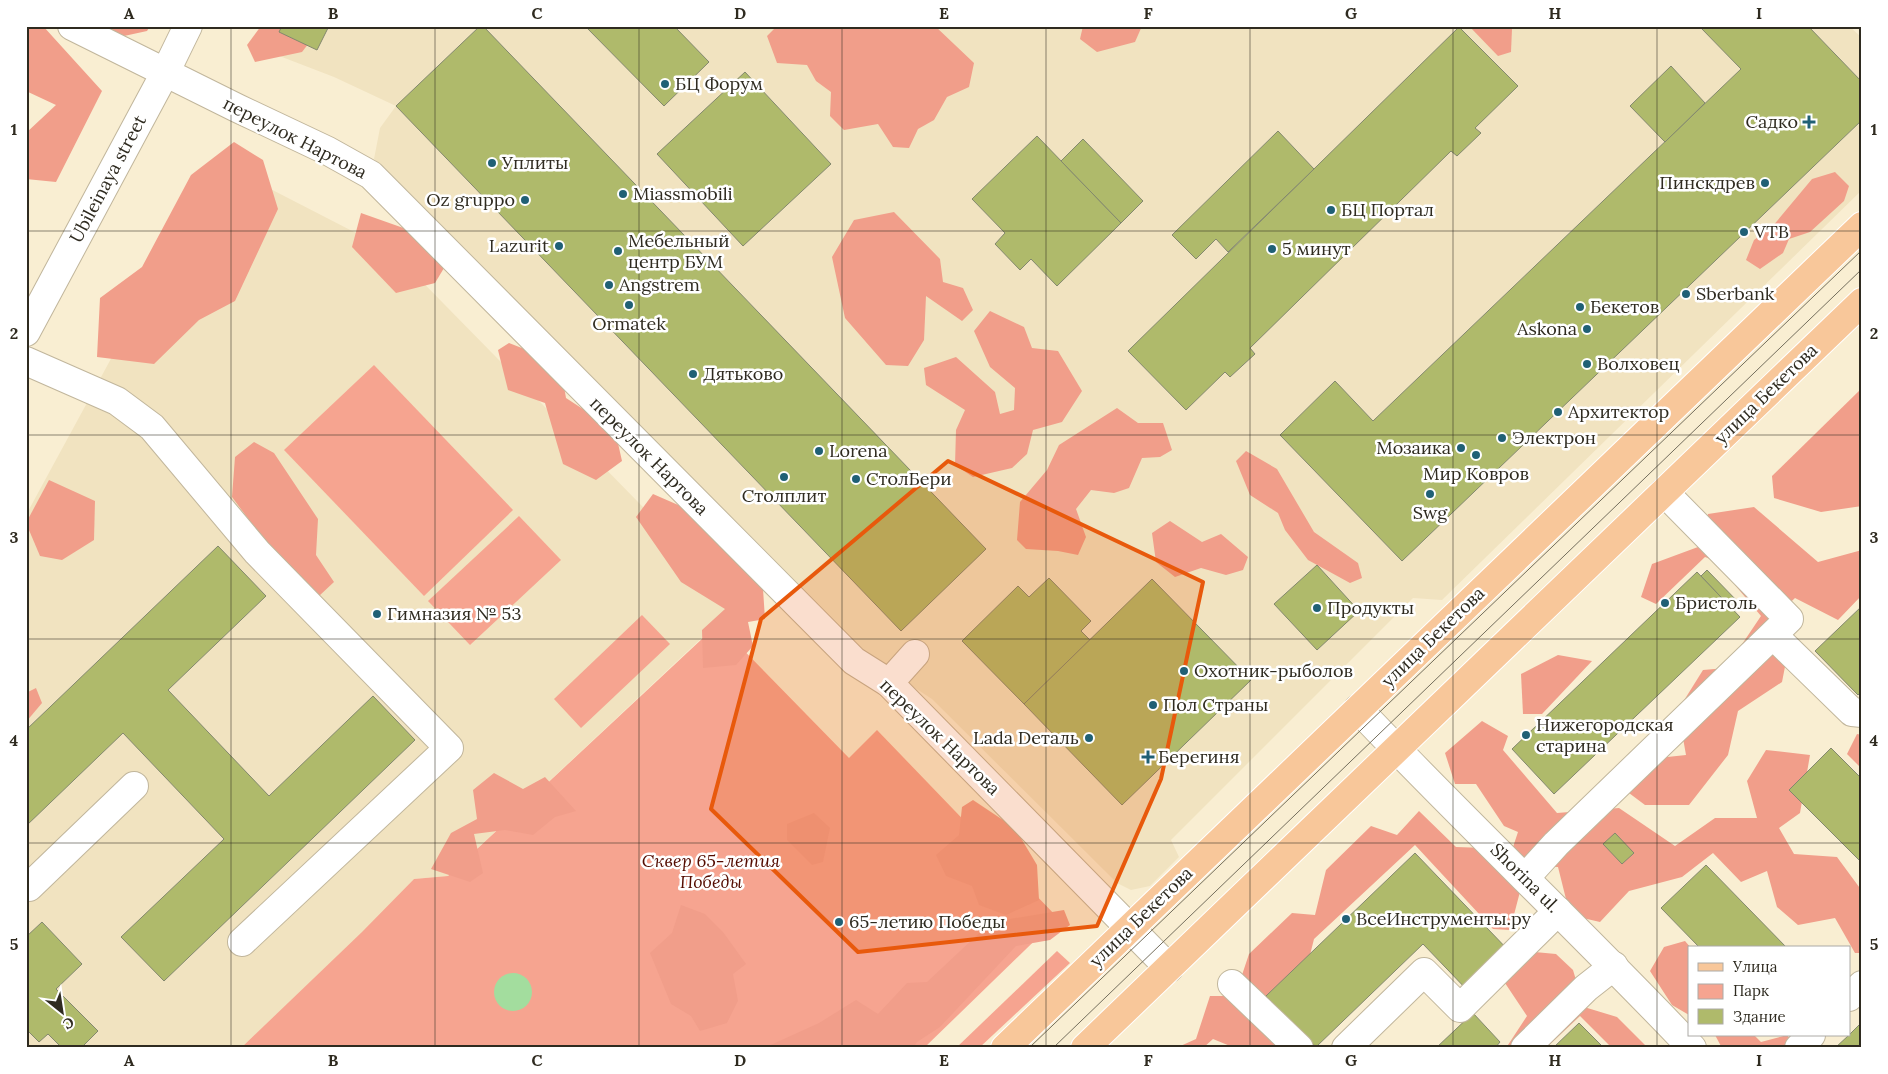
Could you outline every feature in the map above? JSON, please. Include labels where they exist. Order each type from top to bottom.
[{"type":"main road","name":"улица Бекетова","points":[[1005,1048],[1862,226]]},
{"type":"main road","name":"улица Бекетова","points":[[1085,1048],[1862,302]]},
{"type":"street","name":"переулок Нартова","points":[[72,26],[328,151],[371,175],[854,661],[889,683],[1168,968]]},
{"type":"street","name":"Ubileinaya street","points":[[26,332],[165,73],[188,26]]},
{"type":"street","points":[[26,361],[117,401],[152,427],[257,552],[449,748],[242,942]]},
{"type":"street","points":[[1524,878],[1556,844],[1774,636],[1789,619],[1664,492]]},
{"type":"street","points":[[1774,636],[1852,712],[1862,713]]},
{"type":"street","points":[[889,683],[915,654]]},
{"type":"street","name":"Shorina ul.","points":[[1358,709],[1524,878],[1614,966],[1692,1048]]},
{"type":"street","points":[[26,884],[29,887],[134,786]]},
{"type":"street","points":[[1346,1048],[1424,972],[1460,1008],[1558,911]]},
{"type":"street","points":[[1525,1048],[1586,988],[1614,966]]},
{"type":"street","points":[[1232,984],[1299,1048]]},
{"type":"street","points":[[1850,996],[1862,985]]},
{"type":"street","points":[[1799,1048],[1810,1036]]},
{"type":"highlighted area","points":[[948,461],[1203,582],[1161,779],[1097,926],[858,952],[711,809],[761,619]]},
{"type":"shaded area","points":[[26,26],[43,26],[102,91],[56,182],[26,179],[26,133],[56,105],[26,91]]},
{"type":"shaded area","points":[[103,26],[150,26],[147,31],[124,36]]},
{"type":"shaded area","points":[[261,26],[322,26],[302,52],[255,62],[247,45]]},
{"type":"shaded area","points":[[282,26],[1703,26],[1702,28],[1741,69],[1373,421],[1335,382],[1280,434],[1402,561],[1862,120],[1862,190],[1442,600],[1413,598],[1171,840],[1179,857],[1150,886],[1131,890],[1117,883],[932,699],[870,659],[374,159],[380,128],[396,106],[334,77],[269,52]]},
{"type":"shaded area","points":[[777,26],[935,26],[974,63],[969,87],[947,97],[934,120],[918,129],[909,148],[893,147],[878,124],[844,130],[830,116],[831,92],[816,81],[807,65],[777,63],[767,36]]},
{"type":"shaded area","points":[[1083,26],[1142,26],[1135,42],[1097,52],[1080,39]]},
{"type":"shaded area","points":[[1469,26],[1507,26],[1512,29],[1511,52],[1498,56]]},
{"type":"shaded area","points":[[1808,26],[1849,26],[1862,38],[1862,82]]},
{"type":"shaded area","points":[[234,142],[263,160],[278,209],[235,301],[199,320],[154,364],[97,357],[100,298],[142,267],[191,175]]},
{"type":"shaded area","name":"Гимназия № 53","points":[[218,162],[393,252],[738,604],[448,876],[414,879],[363,932],[241,1048],[26,1048],[26,515]]},
{"type":"shaded area","points":[[1835,172],[1849,186],[1844,201],[1810,232],[1789,239],[1783,253],[1760,269],[1746,260],[1754,240],[1772,227],[1812,179]]},
{"type":"shaded area","points":[[894,212],[940,259],[943,282],[963,288],[973,310],[962,321],[926,296],[924,340],[908,366],[886,365],[845,318],[832,257],[854,220]]},
{"type":"shaded area","points":[[361,213],[426,236],[444,268],[435,283],[396,293],[352,247]]},
{"type":"shaded area","points":[[990,311],[1024,327],[1032,348],[1058,351],[1082,391],[1062,422],[1033,430],[1027,454],[1012,468],[973,477],[955,465],[956,430],[965,410],[926,385],[924,368],[956,357],[995,392],[1000,414],[1014,410],[1015,388],[990,367],[974,331]]},
{"type":"shaded area","points":[[509,343],[560,363],[566,398],[615,430],[622,461],[596,480],[563,464],[545,403],[508,390],[498,350]]},
{"type":"shaded area","points":[[1862,388],[1862,506],[1821,512],[1774,498],[1772,476]]},
{"type":"shaded area","points":[[1117,408],[1138,423],[1163,423],[1172,450],[1160,457],[1142,458],[1129,488],[1114,493],[1091,490],[1076,509],[1086,537],[1078,555],[1058,551],[1026,549],[1017,540],[1020,502],[1047,470],[1059,445]]},
{"type":"shaded area","points":[[254,442],[274,453],[318,519],[316,555],[334,582],[319,596],[290,575],[232,497],[235,457]]},
{"type":"shaded area","points":[[1246,451],[1277,469],[1314,532],[1358,563],[1362,578],[1350,583],[1308,560],[1285,530],[1278,513],[1250,495],[1236,461]]},
{"type":"shaded area","points":[[49,480],[95,501],[94,540],[62,560],[40,556],[26,523]]},
{"type":"shaded area","points":[[653,494],[692,511],[763,589],[765,619],[748,622],[753,646],[736,665],[703,668],[702,630],[725,609],[681,582],[636,517]]},
{"type":"shaded area","points":[[1754,507],[1818,562],[1862,550],[1862,595],[1838,620],[1795,598],[1777,615],[1791,636],[1782,682],[1738,711],[1728,755],[1689,805],[1645,805],[1613,781],[1620,762],[1646,748],[1658,758],[1686,755],[1678,710],[1703,670],[1726,668],[1761,616],[1735,585],[1734,568],[1705,557],[1656,604],[1641,597],[1652,564],[1698,547],[1708,514]]},
{"type":"shaded area","points":[[1170,521],[1202,542],[1221,534],[1248,557],[1243,570],[1226,575],[1201,568],[1175,577],[1156,562],[1152,533]]},
{"type":"shaded area","points":[[1558,655],[1592,661],[1542,714],[1523,714],[1521,674]]},
{"type":"shaded area","points":[[36,688],[42,703],[26,722],[26,693]]},
{"type":"shaded area","points":[[1482,721],[1508,736],[1503,750],[1557,813],[1619,808],[1675,846],[1715,818],[1757,818],[1747,781],[1766,750],[1810,755],[1800,813],[1779,828],[1794,854],[1837,857],[1862,891],[1862,953],[1855,953],[1835,918],[1798,925],[1777,907],[1767,871],[1741,882],[1713,853],[1682,877],[1629,891],[1600,922],[1570,915],[1558,867],[1522,866],[1510,856],[1518,832],[1504,826],[1476,784],[1455,784],[1445,753]]},
{"type":"shaded area","points":[[1857,734],[1862,735],[1862,769],[1847,754]]},
{"type":"shaded area","points":[[494,773],[523,789],[545,777],[576,811],[555,817],[533,835],[505,830],[474,834],[483,873],[470,882],[431,869],[451,833],[477,819],[473,790]]},
{"type":"shaded area","points":[[973,800],[1015,828],[1037,865],[1039,900],[1006,915],[979,905],[972,886],[946,876],[936,855],[959,835],[962,807]]},
{"type":"shaded area","points":[[1419,811],[1456,847],[1486,848],[1522,884],[1510,930],[1493,929],[1415,845],[1314,939],[1303,983],[1269,1011],[1308,1048],[1235,1048],[1213,1039],[1203,1048],[1176,1048],[1196,1039],[1210,996],[1235,996],[1249,954],[1292,913],[1315,915],[1326,870],[1371,826],[1397,835]]},
{"type":"shaded area","points":[[814,813],[830,828],[823,862],[812,865],[787,840],[787,824]]},
{"type":"shaded area","points":[[681,905],[705,914],[723,932],[746,964],[733,974],[738,1001],[727,1023],[700,1031],[691,1016],[671,1004],[650,953],[672,933]]},
{"type":"shaded area","points":[[1064,910],[1070,925],[1050,940],[1016,946],[940,1027],[917,1042],[913,1048],[764,1048],[819,1023],[856,1000],[878,1014],[907,983],[927,982],[991,922]]},
{"type":"shaded area","points":[[1685,941],[1689,946],[1688,1014],[1672,1005],[1650,971],[1664,947]]},
{"type":"shaded area","points":[[1524,951],[1556,954],[1573,970],[1584,1007],[1617,1017],[1648,1048],[1612,1048],[1580,1016],[1546,1048],[1506,1048],[1527,1016],[1503,980]]},
{"type":"shaded area","points":[[513,973],[526,979],[532,992],[526,1005],[513,1011],[500,1005],[494,992],[500,979]]},
{"type":"shaded area","points":[[1716,1036],[1755,1036],[1761,1042],[1788,1036],[1796,1046],[1794,1048],[1722,1048]]},
{"type":"green space","points":[[374,365],[513,510],[424,596],[284,450]]},
{"type":"green space","points":[[519,516],[561,560],[470,645],[428,601]]},
{"type":"green space","points":[[642,615],[670,644],[581,728],[554,699]]},
{"type":"green space","name":"Сквер 65-летия Победы","points":[[718,624],[849,758],[877,730],[1058,918],[924,1048],[241,1048],[362,932],[414,879],[448,876]]},
{"type":"green space","points":[[1057,951],[1070,963],[979,1048],[956,1048]]},
{"type":"building","points":[[282,26],[329,26],[317,50],[279,32]]},
{"type":"building","name":"Мебельный центр БУМ","points":[[480,26],[483,26],[986,549],[901,631],[396,106]]},
{"type":"building","name":"БЦ Форум","points":[[585,26],[674,26],[709,62],[664,106]]},
{"type":"building","name":"Бекетов","points":[[1703,26],[1808,26],[1862,82],[1862,120],[1402,561],[1280,435],[1335,381],[1373,421],[1741,69],[1701,28]]},
{"type":"building","name":"БЦ Портал","points":[[1459,27],[1518,86],[1475,128],[1481,133],[1457,156],[1451,151],[1250,348],[1255,354],[1230,377],[1225,372],[1186,410],[1128,351]]},
{"type":"building","points":[[1671,66],[1705,103],[1665,142],[1630,106]]},
{"type":"building","points":[[745,72],[831,164],[743,246],[657,154]]},
{"type":"building","points":[[1278,131],[1314,169],[1228,252],[1216,239],[1196,259],[1172,235]]},
{"type":"building","points":[[1037,136],[1121,223],[1057,286],[1031,259],[1020,270],[995,244],[1005,233],[972,199]]},
{"type":"building","points":[[1083,139],[1143,201],[1121,223],[1061,161]]},
{"type":"building","points":[[218,546],[266,596],[168,690],[269,796],[373,696],[415,740],[164,981],[121,937],[224,839],[123,733],[26,826],[26,730]]},
{"type":"building","name":"Продукты","points":[[1317,565],[1359,611],[1317,650],[1274,604]]},
{"type":"building","points":[[1707,570],[1741,605],[1734,611],[1701,576]]},
{"type":"building","points":[[1697,572],[1740,617],[1554,794],[1512,749]]},
{"type":"building","points":[[1049,578],[1091,621],[1081,631],[1090,640],[1024,704],[962,641],[1018,586],[1029,597]]},
{"type":"building","points":[[1152,579],[1251,680],[1122,805],[1024,704]]},
{"type":"building","points":[[1862,606],[1862,691],[1858,695],[1815,651]]},
{"type":"building","points":[[1831,748],[1862,779],[1862,863],[1789,790]]},
{"type":"building","points":[[1615,833],[1634,853],[1622,864],[1603,844]]},
{"type":"building","points":[[1415,853],[1511,953],[1470,993],[1423,944],[1316,1047],[1266,996]]},
{"type":"building","points":[[1706,865],[1785,946],[1698,946],[1661,908]]},
{"type":"building","points":[[42,922],[82,964],[56,989],[98,1031],[81,1048],[62,1048],[48,1034],[39,1042],[26,1029],[26,937]]},
{"type":"building","points":[[1473,1013],[1500,1042],[1495,1048],[1436,1048]]},
{"type":"building","points":[[1862,1022],[1862,1048],[1835,1048],[1850,1036]]},
{"type":"building","points":[[1579,1023],[1604,1048],[1553,1048]]},
{"type":"tram line","points":[[1029,1048],[1862,250]]},
{"type":"tram line","points":[[1053,1048],[1862,269]]},
{"type":"place","name":"БЦ Форум","points":[[665,84]]},
{"type":"place","name":"Садко","points":[[1809,122]]},
{"type":"place","name":"Уплиты","points":[[492,163]]},
{"type":"place","name":"Пинскдрев","points":[[1765,183]]},
{"type":"place","name":"Miassmobili","points":[[623,194]]},
{"type":"place","name":"Oz gruppo","points":[[525,200]]},
{"type":"place","name":"БЦ Портал","points":[[1331,210]]},
{"type":"place","name":"VTB","points":[[1744,232]]},
{"type":"place","name":"Lazurit","points":[[559,246]]},
{"type":"place","name":"5 минут","points":[[1272,249]]},
{"type":"place","name":"Мебельный центр БУМ","points":[[618,251]]},
{"type":"place","name":"Angstrem","points":[[609,285]]},
{"type":"place","name":"Sberbank","points":[[1686,294]]},
{"type":"place","name":"Ormatek","points":[[629,305]]},
{"type":"place","name":"Бекетов","points":[[1580,307]]},
{"type":"place","name":"Askona","points":[[1587,329]]},
{"type":"place","name":"Волховец","points":[[1587,364]]},
{"type":"place","name":"Дятьково","points":[[693,374]]},
{"type":"place","name":"Архитектор","points":[[1558,412]]},
{"type":"place","name":"Электрон","points":[[1502,438]]},
{"type":"place","name":"Мозаика","points":[[1461,448]]},
{"type":"place","name":"Lorena","points":[[819,451]]},
{"type":"place","name":"Мир Ковров","points":[[1476,455]]},
{"type":"place","name":"Столплит","points":[[784,477]]},
{"type":"place","name":"СтолБери","points":[[856,479]]},
{"type":"place","name":"Swg","points":[[1430,494]]},
{"type":"place","name":"Бристоль","points":[[1665,603]]},
{"type":"place","name":"Продукты","points":[[1317,608]]},
{"type":"place","name":"Гимназия № 53","points":[[377,614]]},
{"type":"place","name":"Охотник-рыболов","points":[[1184,671]]},
{"type":"place","name":"Пол Страны","points":[[1153,705]]},
{"type":"place","name":"Нижегородская старина","points":[[1526,735]]},
{"type":"place","name":"Lada Dеталь","points":[[1089,738]]},
{"type":"place","name":"Берегиня","points":[[1148,757]]},
{"type":"place","name":"ВсеИнструменты.ру","points":[[1346,919]]},
{"type":"place","name":"65-летию Победы","points":[[839,922]]}]
